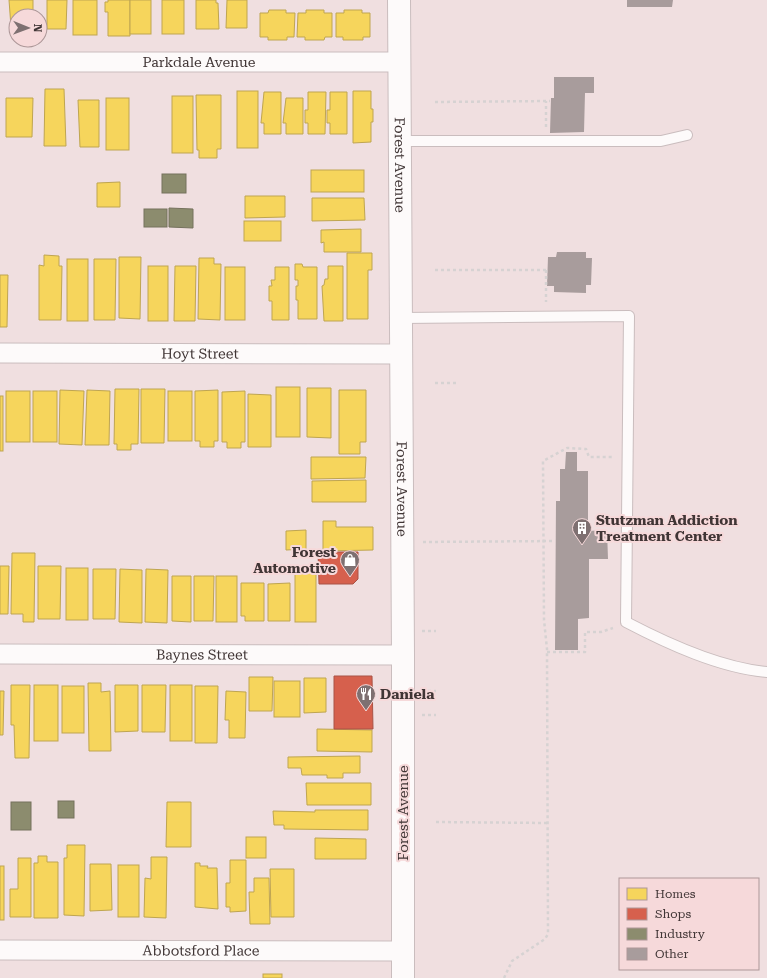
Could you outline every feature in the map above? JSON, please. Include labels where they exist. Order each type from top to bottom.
[{"type":"street","name":"Forest Avenue","points":[[399,0],[403,655],[403,978]]},
{"type":"street","name":"Parkdale Avenue","points":[[0,62],[399,62]]},
{"type":"street","name":"Hoyt Street","points":[[0,353],[401,354]]},
{"type":"street","name":"Baynes Street","points":[[0,654],[403,655]]},
{"type":"street","name":"Abbotsford Place","points":[[0,950],[402,951]]},
{"type":"lane","points":[[399,141],[661,140],[687,135]]},
{"type":"lane","points":[[401,318],[628,316],[626,622],[712,660],[749,670],[767,672]]},
{"type":"path","points":[[435,102],[548,101],[546,128]]},
{"type":"path","points":[[435,270],[546,270],[546,307]]},
{"type":"path","points":[[435,383],[458,383]]},
{"type":"path","points":[[504,978],[512,961],[545,939],[548,934],[547,652],[544,620],[543,461],[567,448],[586,449],[588,457],[621,456]]},
{"type":"path","points":[[419,542],[554,541]]},
{"type":"path","points":[[419,631],[436,631]]},
{"type":"path","points":[[547,652],[585,652],[585,632],[602,632]]},
{"type":"path","points":[[418,691],[436,691]]},
{"type":"path","points":[[418,716],[436,715]]},
{"type":"path","points":[[436,822],[548,823]]},
{"type":"building: Homes","points":[[9,0],[33,0],[33,8],[10,8]]},
{"type":"building: Homes","points":[[47,0],[67,0],[66,29],[48,29]]},
{"type":"building: Homes","points":[[73,0],[97,0],[97,35],[73,35]]},
{"type":"building: Homes","points":[[108,0],[130,0],[130,36],[108,36],[108,12],[105,12],[105,2],[108,2]]},
{"type":"building: Homes","points":[[130,0],[151,0],[151,34],[130,34]]},
{"type":"building: Homes","points":[[162,0],[184,0],[184,34],[162,34]]},
{"type":"building: Homes","points":[[196,0],[216,0],[216,3],[218,3],[219,29],[196,29]]},
{"type":"building: Homes","points":[[227,0],[247,0],[247,28],[226,28]]},
{"type":"building: Homes","points":[[269,10],[286,10],[286,13],[295,13],[294,37],[287,37],[287,40],[268,40],[268,37],[260,37],[260,13],[268,13]]},
{"type":"building: Homes","points":[[306,10],[324,10],[324,13],[332,13],[332,37],[325,37],[324,40],[305,40],[305,37],[297,37],[298,13],[306,13]]},
{"type":"building: Homes","points":[[344,10],[362,10],[362,13],[370,13],[370,37],[363,37],[363,40],[343,40],[343,37],[336,37],[336,13],[344,13]]},
{"type":"building: Homes","points":[[45,89],[64,89],[66,146],[44,146]]},
{"type":"building: Homes","points":[[237,91],[258,91],[258,148],[237,148]]},
{"type":"building: Homes","points":[[353,91],[371,91],[373,122],[371,122],[371,142],[353,143]]},
{"type":"building: Homes","points":[[264,92],[281,92],[281,134],[264,134],[264,123],[261,123]]},
{"type":"building: Homes","points":[[308,92],[326,92],[325,134],[308,134],[308,123],[305,123],[305,110],[308,110]]},
{"type":"building: Homes","points":[[330,92],[347,92],[347,134],[330,134],[330,123],[327,123],[327,110],[330,110]]},
{"type":"building: Homes","points":[[196,95],[221,95],[221,149],[217,149],[217,158],[199,158],[199,150],[197,150]]},
{"type":"building: Homes","points":[[172,96],[193,96],[193,153],[172,153]]},
{"type":"building: Homes","points":[[6,98],[33,98],[32,137],[6,137]]},
{"type":"building: Homes","points":[[106,98],[129,98],[129,150],[106,150]]},
{"type":"building: Homes","points":[[286,98],[303,98],[303,134],[286,134],[286,123],[283,123]]},
{"type":"building: Homes","points":[[78,100],[99,100],[99,147],[80,147]]},
{"type":"building: Homes","points":[[311,170],[364,170],[364,192],[311,192]]},
{"type":"building: Homes","points":[[120,182],[120,207],[97,207],[97,183]]},
{"type":"building: Homes","points":[[245,196],[285,196],[285,217],[245,218]]},
{"type":"building: Homes","points":[[312,198],[364,198],[365,220],[312,221]]},
{"type":"building: Homes","points":[[244,221],[281,221],[281,241],[244,241]]},
{"type":"building: Homes","points":[[361,229],[361,252],[324,252],[324,242],[321,243],[321,230]]},
{"type":"building: Homes","points":[[347,253],[372,253],[372,270],[368,270],[368,319],[347,319]]},
{"type":"building: Homes","points":[[44,255],[59,256],[59,266],[62,266],[61,320],[39,320],[39,265],[44,266]]},
{"type":"building: Homes","points":[[119,257],[141,257],[140,319],[119,318]]},
{"type":"building: Homes","points":[[199,258],[214,258],[214,264],[221,264],[220,320],[198,319]]},
{"type":"building: Homes","points":[[67,259],[88,259],[88,321],[67,321]]},
{"type":"building: Homes","points":[[94,259],[116,259],[115,320],[94,320]]},
{"type":"building: Homes","points":[[295,264],[302,264],[303,267],[317,267],[317,319],[298,319],[296,286],[298,286],[298,280],[295,280]]},
{"type":"building: Homes","points":[[148,266],[168,266],[168,321],[148,321]]},
{"type":"building: Homes","points":[[175,266],[196,266],[195,321],[174,321]]},
{"type":"building: Homes","points":[[328,266],[343,266],[343,321],[324,321],[322,286],[324,285],[325,279],[328,279]]},
{"type":"building: Homes","points":[[225,267],[245,267],[245,320],[225,320]]},
{"type":"building: Homes","points":[[275,267],[289,267],[289,320],[272,320],[272,301],[269,301],[269,286],[272,286],[271,280],[275,280]]},
{"type":"building: Homes","points":[[0,275],[8,275],[7,327],[0,327]]},
{"type":"building: Homes","points":[[276,387],[300,387],[300,437],[276,437]]},
{"type":"building: Homes","points":[[307,388],[331,388],[331,438],[307,437]]},
{"type":"building: Homes","points":[[115,389],[139,389],[138,444],[131,444],[131,450],[117,450],[117,444],[114,444]]},
{"type":"building: Homes","points":[[141,389],[165,389],[164,443],[141,443]]},
{"type":"building: Homes","points":[[60,390],[84,391],[82,445],[59,444]]},
{"type":"building: Homes","points":[[87,390],[110,391],[109,445],[85,445]]},
{"type":"building: Homes","points":[[218,390],[218,441],[214,441],[214,447],[200,447],[200,441],[195,441],[195,391]]},
{"type":"building: Homes","points":[[339,390],[366,390],[366,442],[360,442],[360,454],[339,454]]},
{"type":"building: Homes","points":[[6,391],[30,391],[30,442],[6,442]]},
{"type":"building: Homes","points":[[33,391],[57,391],[57,442],[33,442]]},
{"type":"building: Homes","points":[[168,391],[192,391],[192,441],[168,441]]},
{"type":"building: Homes","points":[[245,391],[245,442],[241,442],[241,448],[227,448],[227,442],[222,442],[222,392]]},
{"type":"building: Homes","points":[[248,394],[271,395],[271,447],[248,447]]},
{"type":"building: Homes","points":[[0,396],[3,396],[3,451],[0,451]]},
{"type":"building: Homes","points":[[311,457],[366,457],[365,478],[311,479]]},
{"type":"building: Homes","points":[[366,480],[366,502],[312,502],[312,481]]},
{"type":"building: Homes","points":[[323,521],[336,521],[336,527],[373,527],[373,550],[323,551]]},
{"type":"building: Homes","points":[[306,530],[306,549],[286,550],[286,531]]},
{"type":"building: Homes","points":[[12,553],[35,553],[34,622],[23,622],[23,614],[11,614]]},
{"type":"building: Homes","points":[[0,566],[9,566],[8,614],[0,614]]},
{"type":"building: Homes","points":[[38,566],[61,566],[60,619],[38,619]]},
{"type":"building: Homes","points":[[66,568],[88,568],[88,620],[66,620]]},
{"type":"building: Homes","points":[[93,569],[116,569],[115,619],[93,619]]},
{"type":"building: Homes","points":[[120,569],[142,570],[142,623],[119,622]]},
{"type":"building: Homes","points":[[146,569],[168,570],[167,623],[145,622]]},
{"type":"building: Homes","points":[[295,569],[316,569],[316,622],[295,622]]},
{"type":"building: Homes","points":[[172,576],[191,576],[191,622],[172,621]]},
{"type":"building: Homes","points":[[194,576],[214,576],[213,621],[194,621]]},
{"type":"building: Homes","points":[[216,576],[237,576],[237,622],[216,622]]},
{"type":"building: Homes","points":[[241,583],[264,583],[264,621],[245,621],[245,616],[241,616]]},
{"type":"building: Homes","points":[[290,583],[290,621],[268,621],[268,584]]},
{"type":"building: Homes","points":[[249,677],[273,677],[272,711],[249,711]]},
{"type":"building: Homes","points":[[304,678],[326,678],[326,712],[304,713]]},
{"type":"building: Homes","points":[[274,681],[300,681],[300,717],[274,717]]},
{"type":"building: Homes","points":[[88,683],[101,683],[101,692],[110,691],[111,751],[89,751]]},
{"type":"building: Homes","points":[[11,685],[30,685],[29,758],[15,758],[14,725],[11,725]]},
{"type":"building: Homes","points":[[34,685],[58,685],[58,741],[34,741]]},
{"type":"building: Homes","points":[[115,685],[138,685],[138,731],[115,732]]},
{"type":"building: Homes","points":[[142,685],[166,685],[165,732],[142,732]]},
{"type":"building: Homes","points":[[170,685],[192,685],[192,741],[170,741]]},
{"type":"building: Homes","points":[[62,686],[84,686],[84,733],[62,733]]},
{"type":"building: Homes","points":[[195,686],[218,686],[217,743],[195,743]]},
{"type":"building: Homes","points":[[0,691],[4,691],[3,735],[0,735]]},
{"type":"building: Homes","points":[[226,691],[246,692],[245,738],[229,738],[229,720],[225,720]]},
{"type":"building: Homes","points":[[317,729],[372,730],[372,752],[317,751]]},
{"type":"building: Homes","points":[[360,756],[360,773],[343,773],[343,778],[327,778],[327,775],[302,775],[301,768],[288,768],[288,757]]},
{"type":"building: Homes","points":[[306,783],[371,783],[371,805],[307,805]]},
{"type":"building: Homes","points":[[167,802],[191,802],[191,847],[166,847]]},
{"type":"building: Homes","points":[[315,810],[368,810],[368,830],[284,829],[284,825],[274,825],[273,811],[315,812]]},
{"type":"building: Homes","points":[[246,837],[266,837],[266,858],[246,858]]},
{"type":"building: Homes","points":[[315,838],[366,839],[366,859],[315,859]]},
{"type":"building: Homes","points":[[67,845],[85,845],[84,916],[64,915],[64,858],[67,858]]},
{"type":"building: Homes","points":[[38,856],[47,856],[47,862],[58,862],[58,918],[34,918],[34,863],[38,863]]},
{"type":"building: Homes","points":[[151,857],[167,857],[166,918],[144,917],[145,878],[151,879]]},
{"type":"building: Homes","points":[[18,858],[31,858],[31,917],[10,917],[10,889],[18,889]]},
{"type":"building: Homes","points":[[230,860],[246,860],[246,911],[230,912],[230,907],[226,907],[226,883],[230,883]]},
{"type":"building: Homes","points":[[195,863],[200,863],[200,866],[208,866],[207,868],[217,868],[218,909],[195,907]]},
{"type":"building: Homes","points":[[90,864],[111,864],[112,910],[90,911]]},
{"type":"building: Homes","points":[[118,865],[139,865],[139,917],[118,917]]},
{"type":"building: Homes","points":[[0,866],[4,866],[4,920],[0,920]]},
{"type":"building: Homes","points":[[270,869],[294,869],[294,917],[271,917]]},
{"type":"building: Homes","points":[[254,878],[269,878],[270,924],[250,924],[249,892],[254,892]]},
{"type":"building: Homes","points":[[263,974],[282,974],[282,978],[263,978]]},
{"type":"building: Shops","points":[[318,552],[358,552],[358,579],[353,584],[319,584]]},
{"type":"building: Shops","points":[[334,676],[372,676],[373,729],[334,729]]},
{"type":"building: Industry","points":[[162,174],[186,174],[186,193],[162,193]]},
{"type":"building: Industry","points":[[169,208],[193,209],[193,228],[169,227]]},
{"type":"building: Industry","points":[[144,209],[167,209],[167,227],[144,227]]},
{"type":"building: Industry","points":[[58,801],[74,801],[74,818],[58,818]]},
{"type":"building: Industry","points":[[11,802],[31,802],[31,830],[11,830]]},
{"type":"building: Other","points":[[627,0],[673,0],[672,7],[627,7]]},
{"type":"building: Other","points":[[554,77],[594,77],[594,93],[585,93],[584,132],[550,133],[551,98],[554,98]]},
{"type":"building: Other","points":[[557,252],[586,252],[586,258],[592,258],[591,285],[586,285],[586,293],[554,292],[554,286],[547,286],[548,257],[556,257]]},
{"type":"building: Other","name":"Stutzman Addiction Treatment Center","points":[[566,452],[577,452],[577,471],[588,471],[588,531],[607,530],[608,559],[589,559],[589,618],[578,619],[578,650],[555,650],[556,501],[560,501],[560,469],[565,469]]},
{"type":"place","name":"Stutzman Addiction Treatment Center","points":[[582,545]]},
{"type":"place","name":"Forest Automotive","points":[[350,577]]},
{"type":"place","name":"Daniela","points":[[366,711]]}]
